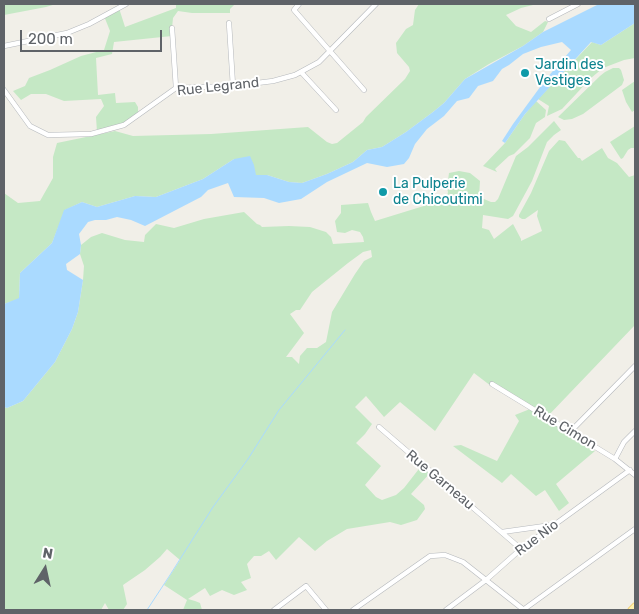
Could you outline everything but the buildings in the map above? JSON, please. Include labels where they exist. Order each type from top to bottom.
[{"type":"main road","points":[[631,610],[635,606]]},
{"type":"street","points":[[4,46],[67,33],[89,24],[126,4]]},
{"type":"street","points":[[299,4],[294,10],[364,90]]},
{"type":"street","name":"Rue Legrand","points":[[4,90],[30,126],[48,135],[91,134],[124,125],[176,88],[233,86],[273,81],[295,75],[319,62],[376,4]]},
{"type":"street","points":[[549,19],[578,4]]},
{"type":"street","points":[[228,23],[233,86]]},
{"type":"street","points":[[172,28],[176,88]]},
{"type":"street","points":[[301,72],[336,110]]},
{"type":"street","points":[[570,432],[635,366]]},
{"type":"street","name":"Rue Cimon","points":[[492,384],[615,459],[635,475]]},
{"type":"street","name":"Rue Garneau","points":[[379,428],[521,549]]},
{"type":"street","points":[[615,459],[624,442],[635,431]]},
{"type":"street","name":"Rue Nio","points":[[446,610],[486,580],[521,549],[630,470]]},
{"type":"street","points":[[502,532],[554,525]]},
{"type":"street","points":[[353,610],[430,556],[445,555],[463,562],[523,610],[635,529]]},
{"type":"street","points":[[274,610],[306,586],[326,610]]},
{"type":"green space","points":[[4,4],[56,4],[4,15]]},
{"type":"green space","points":[[176,4],[235,4],[230,9],[230,13],[178,11],[173,18],[172,36],[114,42],[112,54],[96,58],[98,95],[115,93],[116,103],[135,102],[138,107],[138,115],[124,125],[97,132],[96,117],[104,106],[101,99],[64,101],[46,94],[31,94],[21,100],[13,91],[25,86],[29,78],[81,56],[104,50],[110,31],[104,16],[119,8],[125,27],[176,8]]},
{"type":"green space","points":[[419,4],[537,4],[521,8],[506,15],[516,26],[531,32],[545,21],[548,22],[543,32],[523,46],[465,79],[444,103],[406,132],[382,147],[367,150],[353,162],[327,174],[302,183],[289,182],[267,175],[255,175],[234,159],[203,179],[156,197],[135,196],[97,207],[82,202],[65,210],[52,243],[20,273],[19,299],[4,304],[4,193],[18,203],[40,201],[53,178],[53,157],[57,143],[115,131],[133,136],[211,134],[308,127],[327,142],[337,143],[363,122],[405,79],[410,71],[409,67],[397,53],[396,43],[406,29],[413,25],[415,10]]},
{"type":"green space","points":[[635,23],[635,58],[603,68],[562,109],[547,116],[549,106],[538,99],[592,42],[601,45]]},
{"type":"green space","points":[[613,68],[621,70],[624,80],[622,85],[583,114],[564,120],[558,117],[600,76]]},
{"type":"green space","points":[[635,81],[635,110],[632,112],[622,90]]},
{"type":"green space","points":[[536,101],[546,110],[545,117],[536,123],[530,138],[495,169],[497,172],[483,166],[505,143]]},
{"type":"green space","points":[[554,121],[561,130],[547,142],[532,181],[513,216],[508,219],[483,215],[482,228],[489,230],[494,239],[513,224],[521,241],[542,231],[537,216],[538,210],[525,219],[519,217],[519,215],[531,193],[549,151],[559,140],[565,141],[582,161],[602,148],[608,158],[617,163],[629,177],[635,175],[635,325],[546,418],[595,451],[556,484],[569,503],[559,511],[545,490],[536,496],[511,474],[502,483],[453,446],[461,445],[497,461],[519,421],[515,415],[530,409],[491,386],[474,373],[435,431],[400,402],[384,417],[366,396],[355,407],[372,424],[356,443],[381,466],[365,485],[376,497],[382,500],[396,495],[422,465],[431,472],[411,494],[424,505],[425,509],[417,520],[401,525],[390,522],[347,529],[315,551],[299,537],[276,560],[269,551],[261,556],[254,556],[247,564],[251,578],[241,582],[247,590],[234,595],[222,590],[210,596],[205,588],[188,599],[200,603],[202,610],[183,610],[187,600],[164,585],[180,560],[167,549],[145,570],[123,585],[127,604],[123,610],[109,610],[105,603],[101,610],[4,610],[4,407],[7,408],[23,401],[55,362],[72,329],[78,312],[83,280],[84,266],[80,254],[81,245],[91,237],[102,233],[125,240],[144,242],[145,235],[156,224],[174,228],[204,219],[244,212],[262,227],[310,227],[326,232],[331,237],[333,244],[364,242],[360,232],[352,230],[345,233],[337,232],[335,221],[341,213],[341,205],[368,203],[375,221],[427,205],[445,204],[449,173],[459,171],[470,173],[480,181],[479,197],[495,202],[516,156],[528,147]],"holes":[[[371,250],[372,257],[364,261],[332,312],[326,342],[317,348],[307,348],[300,356],[299,364],[292,357],[286,357],[304,333],[290,314],[300,310],[312,292],[363,252]]]},
{"type":"green space","points":[[635,126],[635,148],[628,150],[621,159],[610,142]]},
{"type":"water","points":[[599,4],[635,4],[635,23],[601,45],[591,42],[525,114],[505,143],[502,141],[513,124],[546,79],[571,50],[562,42],[523,54],[502,69],[493,81],[478,86],[469,98],[457,101],[444,116],[427,129],[415,144],[404,164],[387,167],[367,163],[327,182],[301,199],[279,203],[264,198],[234,197],[228,183],[208,190],[201,197],[145,226],[117,217],[88,222],[79,234],[80,254],[66,264],[67,270],[83,280],[78,312],[72,329],[55,362],[23,401],[7,408],[4,407],[4,304],[19,298],[20,273],[52,243],[64,210],[82,202],[97,207],[135,196],[156,197],[203,179],[234,159],[250,156],[256,175],[267,175],[289,182],[302,183],[327,174],[353,162],[367,150],[382,147],[406,132],[444,103],[465,79],[523,46],[543,32]]},
{"type":"waterway","points":[[147,610],[213,507],[248,459],[279,410],[345,330]]},
{"type":"place","name":"Jardin des Vestiges","points":[[525,73]]},
{"type":"place","name":"La Pulperie de Chicoutimi","points":[[383,192]]}]
